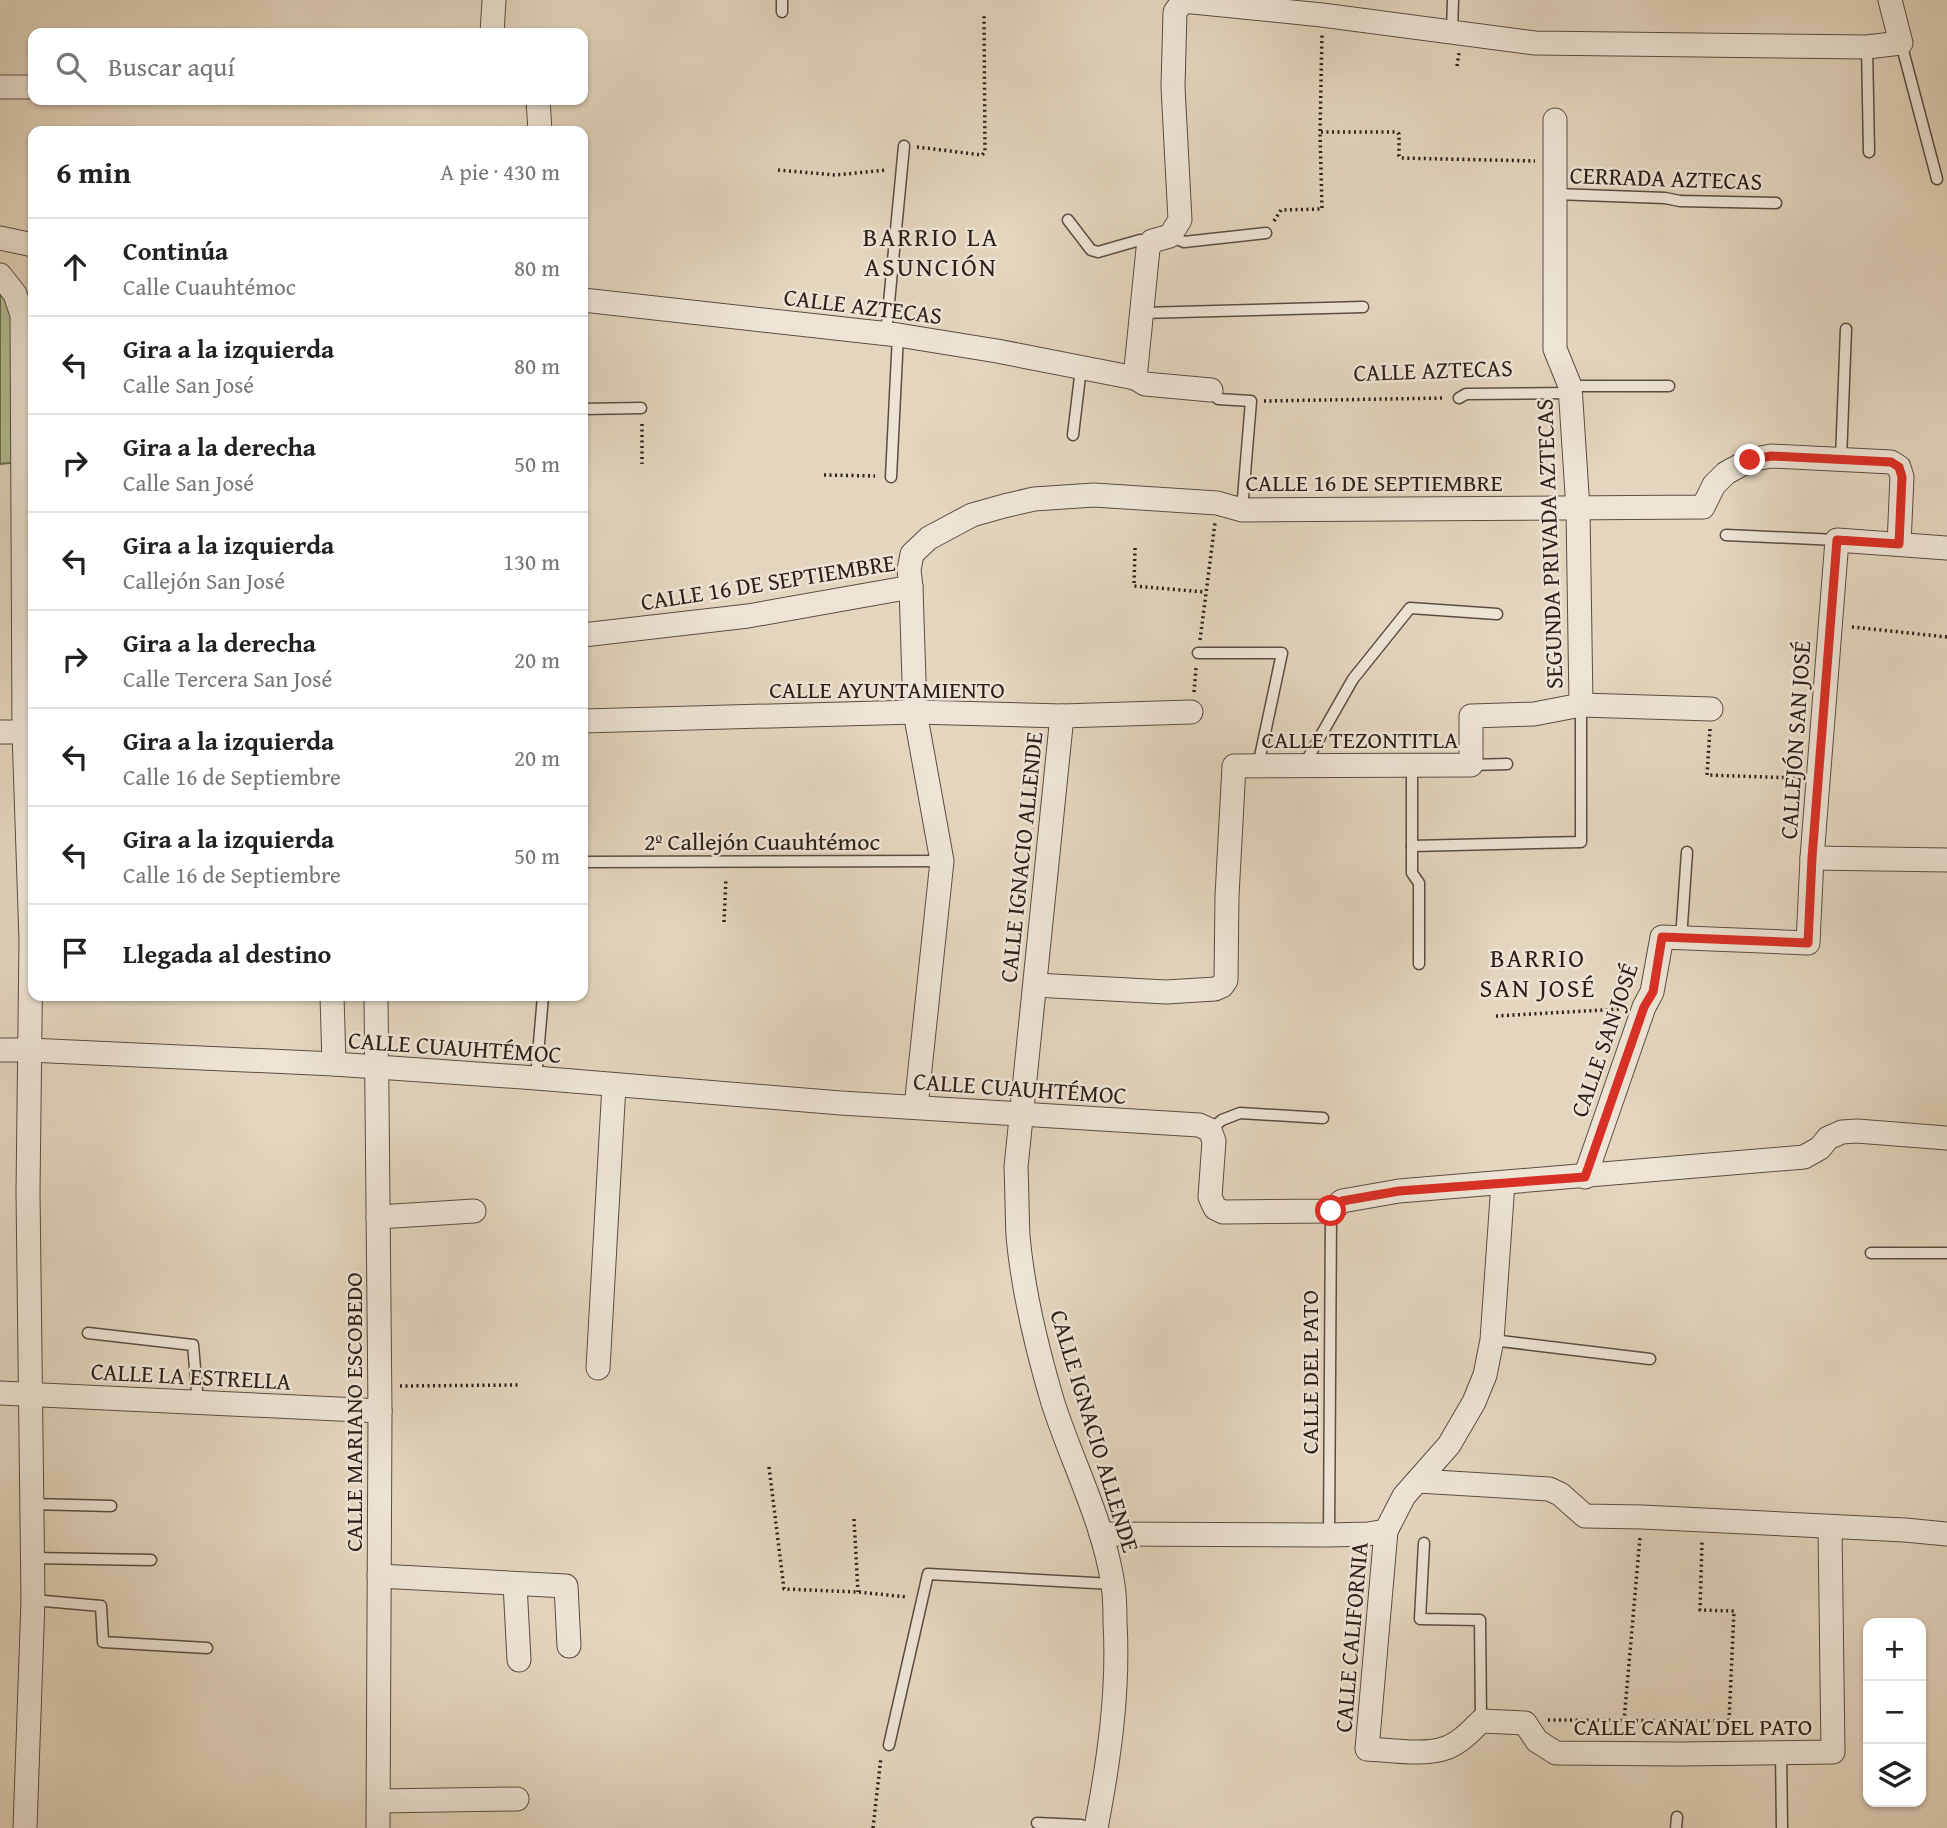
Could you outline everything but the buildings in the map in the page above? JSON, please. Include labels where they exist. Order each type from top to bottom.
[{"type":"street","points":[[492,28],[494,0]]},
{"type":"street","points":[[1135,378],[1149,249],[1180,220],[1173,87],[1175,12],[1183,1],[1322,15],[1535,43],[1867,47],[1901,43],[1890,0]]},
{"type":"street","points":[[0,87],[28,87]]},
{"type":"street","points":[[538,105],[540,126]]},
{"type":"street","name":"SEGUNDA PRIVADA AZTECAS","points":[[1555,120],[1555,349],[1570,389],[1578,509],[1581,705]]},
{"type":"street","points":[[0,238],[28,244]]},
{"type":"street","points":[[0,275],[15,293],[22,315],[28,529]]},
{"type":"street","name":"CALLE AZTECAS","points":[[588,301],[892,335],[997,351],[1135,378],[1145,384],[1211,390]]},
{"type":"street","name":"CALLE 16 DE SEPTIEMBRE","points":[[588,634],[769,613],[911,587],[909,570],[912,554],[929,538],[972,515],[1034,499],[1094,495],[1217,503],[1242,510],[1703,507],[1714,485],[1726,473],[1750,460],[1771,456],[1841,459],[1891,462],[1899,467],[1902,477],[1899,544]]},
{"type":"street","points":[[1837,540],[1947,548]]},
{"type":"street","name":"CALLEJÓN SAN JOSÉ","points":[[1681,939],[1808,943],[1812,858],[1837,540]]},
{"type":"street","points":[[911,587],[915,712],[942,862],[916,1107]]},
{"type":"street","name":"CALLE TEZONTITLA","points":[[1035,985],[1166,992],[1215,989],[1222,986],[1226,980],[1227,896],[1234,766],[1471,765],[1471,716],[1534,714],[1581,705],[1711,709]]},
{"type":"street","name":"CALLE AYUNTAMIENTO","points":[[588,721],[915,712],[1062,716],[1191,712]]},
{"type":"street","name":"CALLE IGNACIO ALLENDE","points":[[1062,716],[1020,1115],[1016,1167],[1018,1237],[1026,1292],[1053,1403],[1101,1534],[1113,1584],[1116,1644],[1114,1708],[1107,1769],[1096,1828]]},
{"type":"street","points":[[0,732],[28,732]]},
{"type":"street","points":[[1812,858],[1947,860]]},
{"type":"street","name":"CALLE SAN JOSÉ","points":[[1585,1177],[1644,1007],[1653,992],[1662,937],[1681,939]]},
{"type":"street","points":[[25,1828],[33,1600],[30,1001]]},
{"type":"street","points":[[332,1001],[334,1065]]},
{"type":"street","name":"CALLE MARIANO ESCOBEDO","points":[[376,1001],[380,1411],[378,1828]]},
{"type":"street","name":"CALLE CUAUHTÉMOC","points":[[0,1051],[29,1049],[536,1078],[841,1103],[1199,1125],[1210,1130]]},
{"type":"street","points":[[598,1368],[614,1085]]},
{"type":"street","points":[[1210,1130],[1214,1142],[1209,1197],[1215,1208],[1223,1212],[1331,1211],[1342,1201],[1399,1191],[1804,1157],[1820,1148],[1828,1138],[1842,1132],[1947,1138]]},
{"type":"street","points":[[1101,1534],[1329,1535],[1386,1531],[1404,1496],[1449,1445],[1474,1402],[1485,1375],[1492,1340],[1503,1183]]},
{"type":"street","points":[[378,1217],[474,1210]]},
{"type":"street","name":"CALLE LA ESTRELLA","points":[[0,1393],[380,1411]]},
{"type":"street","points":[[1418,1480],[1549,1489],[1560,1494],[1585,1516],[1947,1534]]},
{"type":"street","name":"CALLE CANAL DEL PATO","points":[[1525,1723],[1537,1741],[1556,1753],[1833,1752],[1830,1528]]},
{"type":"street","name":"CALLE CALIFORNIA","points":[[1386,1531],[1367,1749],[1426,1752],[1447,1748],[1468,1735],[1481,1721]]},
{"type":"street","points":[[379,1576],[566,1586],[569,1646]]},
{"type":"street","points":[[515,1584],[519,1660]]},
{"type":"street","points":[[1481,1721],[1525,1723]]},
{"type":"street","points":[[379,1801],[517,1799]]},
{"type":"lane","points":[[1451,33],[1453,0]]},
{"type":"lane","points":[[1901,43],[1937,179]]},
{"type":"lane","points":[[1867,47],[1868,152]]},
{"type":"lane","points":[[891,477],[892,335],[905,146]]},
{"type":"lane","name":"CERRADA AZTECAS","points":[[1555,194],[1776,203]]},
{"type":"lane","points":[[1068,220],[1091,250],[1098,252],[1140,240],[1184,242],[1265,233]]},
{"type":"lane","points":[[1142,313],[1363,307]]},
{"type":"lane","points":[[1841,459],[1846,329]]},
{"type":"lane","points":[[1073,435],[1081,368]]},
{"type":"lane","name":"CALLE AZTECAS","points":[[1459,398],[1466,394],[1669,386]]},
{"type":"lane","name":"CALLE AZTECAS","points":[[1211,390],[1218,400],[1251,401]]},
{"type":"lane","points":[[1242,510],[1251,401]]},
{"type":"lane","points":[[588,409],[641,408]]},
{"type":"lane","points":[[1726,535],[1837,540]]},
{"type":"lane","points":[[1304,765],[1353,679],[1410,608],[1497,614]]},
{"type":"lane","points":[[1198,653],[1282,653],[1258,766]]},
{"type":"lane","name":"SEGUNDA PRIVADA AZTECAS","points":[[1412,846],[1581,842],[1581,705]]},
{"type":"lane","points":[[1471,765],[1507,764]]},
{"type":"lane","points":[[1412,765],[1412,873],[1419,883],[1419,964]]},
{"type":"lane","points":[[1681,939],[1687,852]]},
{"type":"lane","name":"2º Callejón Cuauhtémoc","points":[[588,862],[942,862]]},
{"type":"lane","points":[[536,1078],[543,1001]]},
{"type":"lane","points":[[1210,1130],[1222,1119],[1240,1113],[1323,1118]]},
{"type":"lane","name":"CALLE DEL PATO","points":[[1329,1535],[1331,1211]]},
{"type":"lane","points":[[1871,1253],[1947,1253]]},
{"type":"lane","points":[[89,1333],[193,1345],[198,1403]]},
{"type":"lane","points":[[1492,1340],[1650,1359]]},
{"type":"lane","points":[[32,1504],[111,1506]]},
{"type":"lane","points":[[1424,1543],[1420,1619],[1480,1619],[1481,1721]]},
{"type":"lane","points":[[33,1558],[151,1560]]},
{"type":"lane","points":[[889,1745],[928,1574],[1113,1584]]},
{"type":"lane","points":[[33,1600],[101,1606],[103,1642],[207,1648]]},
{"type":"lane","points":[[1781,1752],[1782,1828]]},
{"type":"lane","points":[[1037,1823],[1081,1825],[1089,1828]]},
{"type":"path","points":[[905,146],[982,155],[985,152],[984,15]]},
{"type":"path","points":[[1265,233],[1281,210],[1322,209],[1322,15]]},
{"type":"path","points":[[1320,132],[1397,132],[1399,156],[1402,158],[1555,162]]},
{"type":"path","points":[[778,170],[856,174],[902,169]]},
{"type":"path","name":"CALLE AZTECAS","points":[[1251,401],[1459,398]]},
{"type":"path","points":[[641,408],[642,464]]},
{"type":"path","points":[[824,475],[891,477]]},
{"type":"path","points":[[1191,712],[1217,503]]},
{"type":"path","points":[[1135,548],[1134,586],[1206,592]]},
{"type":"path","points":[[1829,625],[1947,637]]},
{"type":"path","points":[[1711,709],[1707,775],[1819,779]]},
{"type":"path","points":[[724,922],[727,862]]},
{"type":"path","points":[[1496,1016],[1644,1007]]},
{"type":"path","points":[[379,1385],[520,1385]]},
{"type":"path","points":[[769,1467],[784,1589],[923,1598]]},
{"type":"path","points":[[1624,1721],[1642,1517]]},
{"type":"path","points":[[854,1519],[858,1592]]},
{"type":"path","points":[[1525,1723],[1540,1720],[1729,1721],[1734,1611],[1700,1611],[1703,1520]]},
{"type":"path","points":[[873,1828],[881,1751],[889,1745]]},
{"type":"green space","points":[[0,282],[10,296],[19,462],[0,464]]},
{"type":"district","name":"BARRIO LA ASUNCIÓN","points":[[931,251]]},
{"type":"district","name":"BARRIO SAN JOSÉ","points":[[1538,972]]},
{"type":"route","points":[[1331,1211],[1342,1201],[1399,1191],[1585,1177],[1644,1007],[1653,992],[1662,937],[1808,943],[1812,858],[1837,540],[1899,544],[1902,477],[1899,467],[1891,462],[1771,456],[1750,460]]}]
